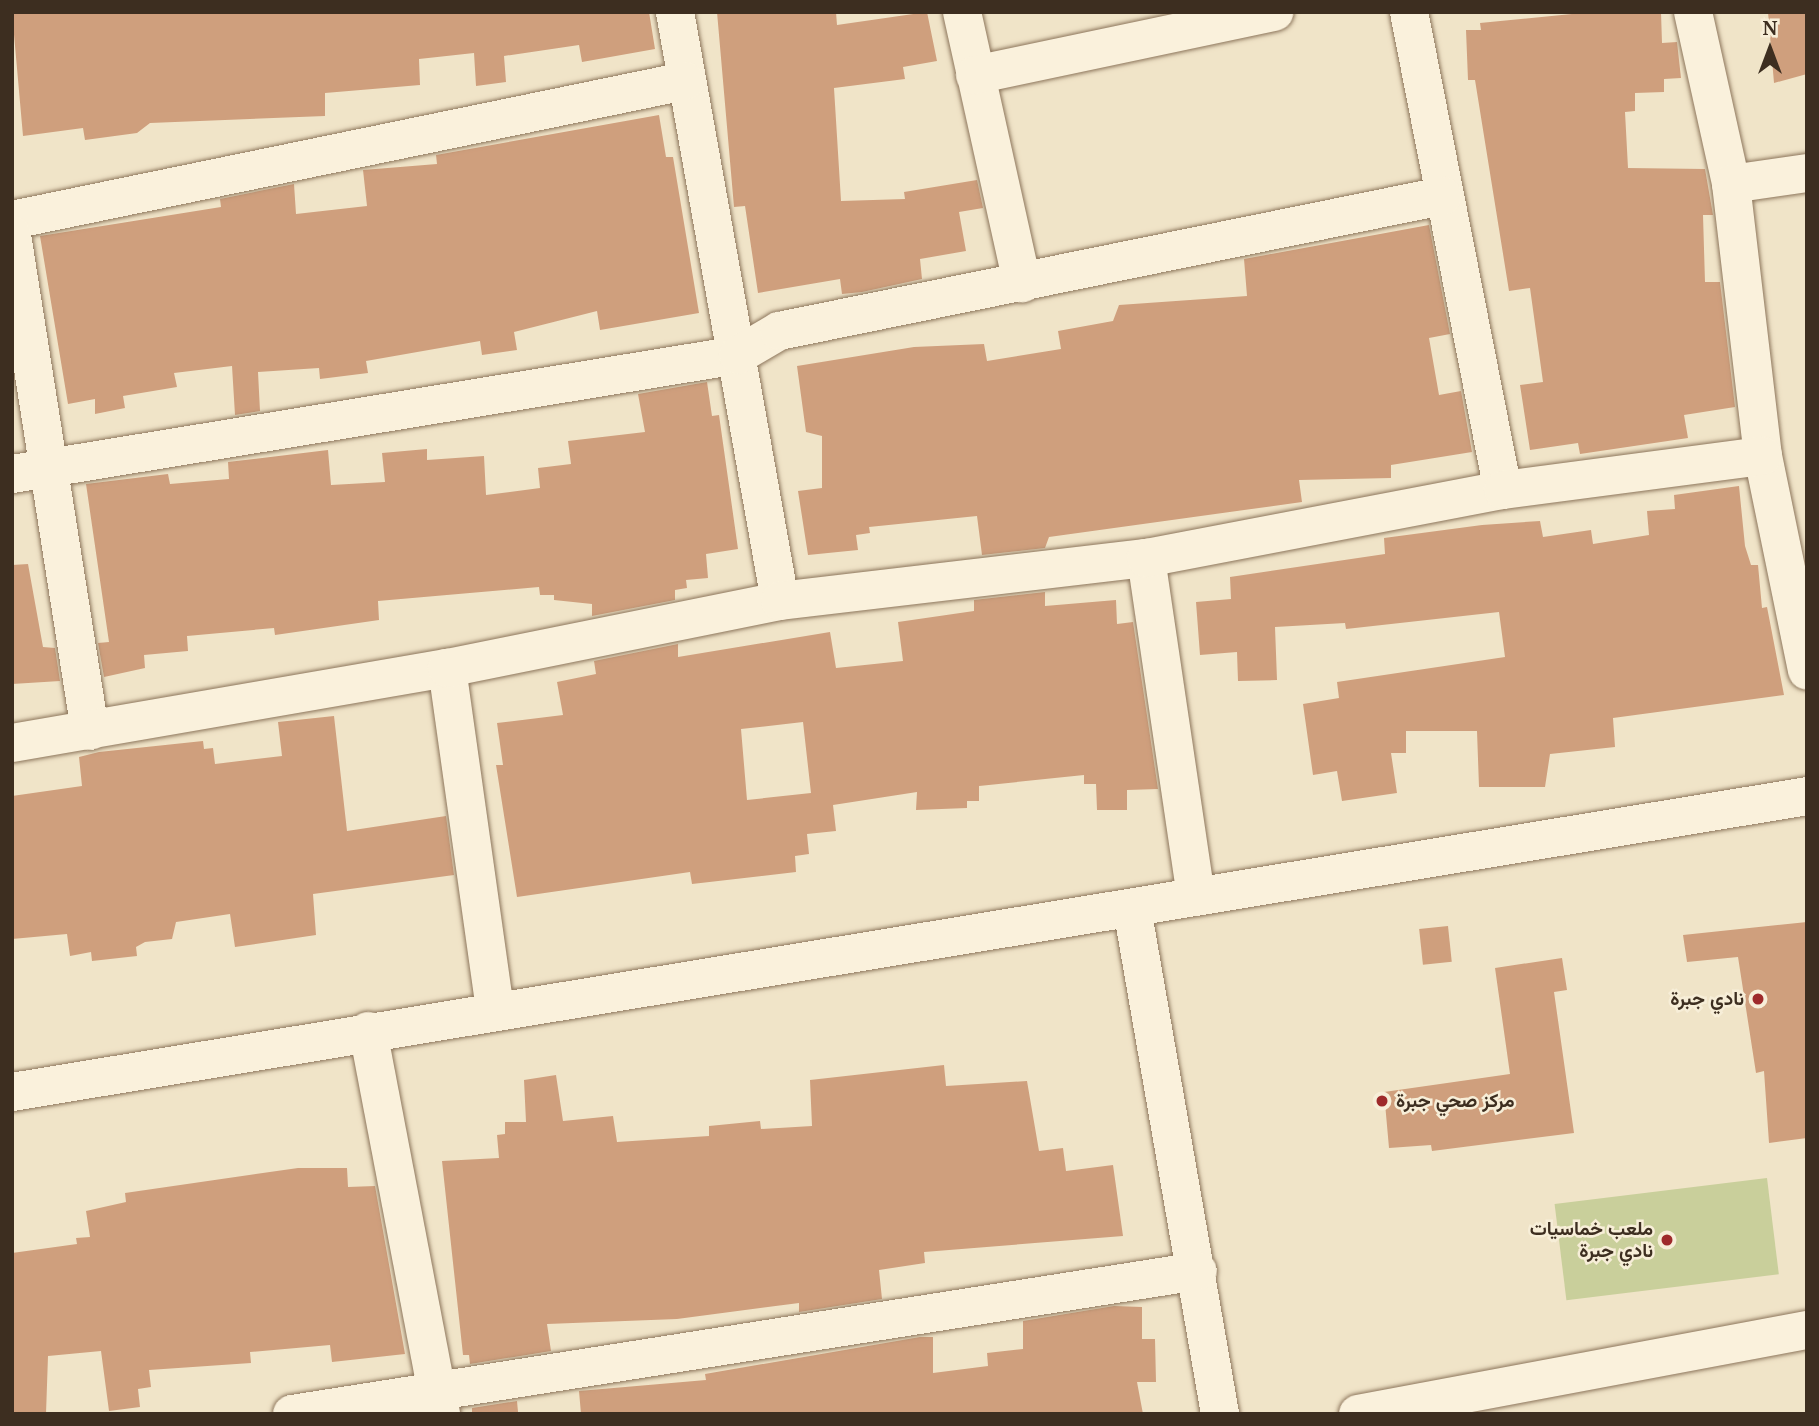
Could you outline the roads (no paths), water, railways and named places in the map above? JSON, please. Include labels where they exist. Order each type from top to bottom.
[{"type":"street","points":[[675,12],[685,81],[738,355],[780,601]]},
{"type":"street","points":[[962,12],[1022,282]]},
{"type":"street","points":[[975,75],[1274,12]]},
{"type":"street","points":[[1409,12],[1442,196],[1503,490]]},
{"type":"street","points":[[1693,12],[1731,184],[1763,456],[1807,671]]},
{"type":"street","points":[[12,220],[685,81]]},
{"type":"street","points":[[1731,184],[1807,173]]},
{"type":"street","points":[[30,472],[738,355],[779,331],[1442,196]]},
{"type":"street","points":[[12,235],[30,472],[90,731]]},
{"type":"street","points":[[12,743],[447,668],[780,601],[1146,558],[1503,490],[1763,456]]},
{"type":"street","points":[[1146,558],[1196,896]]},
{"type":"street","points":[[447,668],[495,1011]]},
{"type":"street","points":[[12,1092],[368,1031],[1807,796]]},
{"type":"street","points":[[1132,908],[1199,1271],[1220,1414]]},
{"type":"street","points":[[368,1031],[439,1402]]},
{"type":"street","points":[[292,1414],[439,1402],[1199,1271]]},
{"type":"street","points":[[1358,1414],[1807,1330]]},
{"type":"place","name":"نادي جبرة","points":[[1758,999]]},
{"type":"place","name":"مركز صحي جبرة","points":[[1382,1101]]},
{"type":"place","name":"ملعب خماسيات نادي جبرة","points":[[1667,1240]]}]
